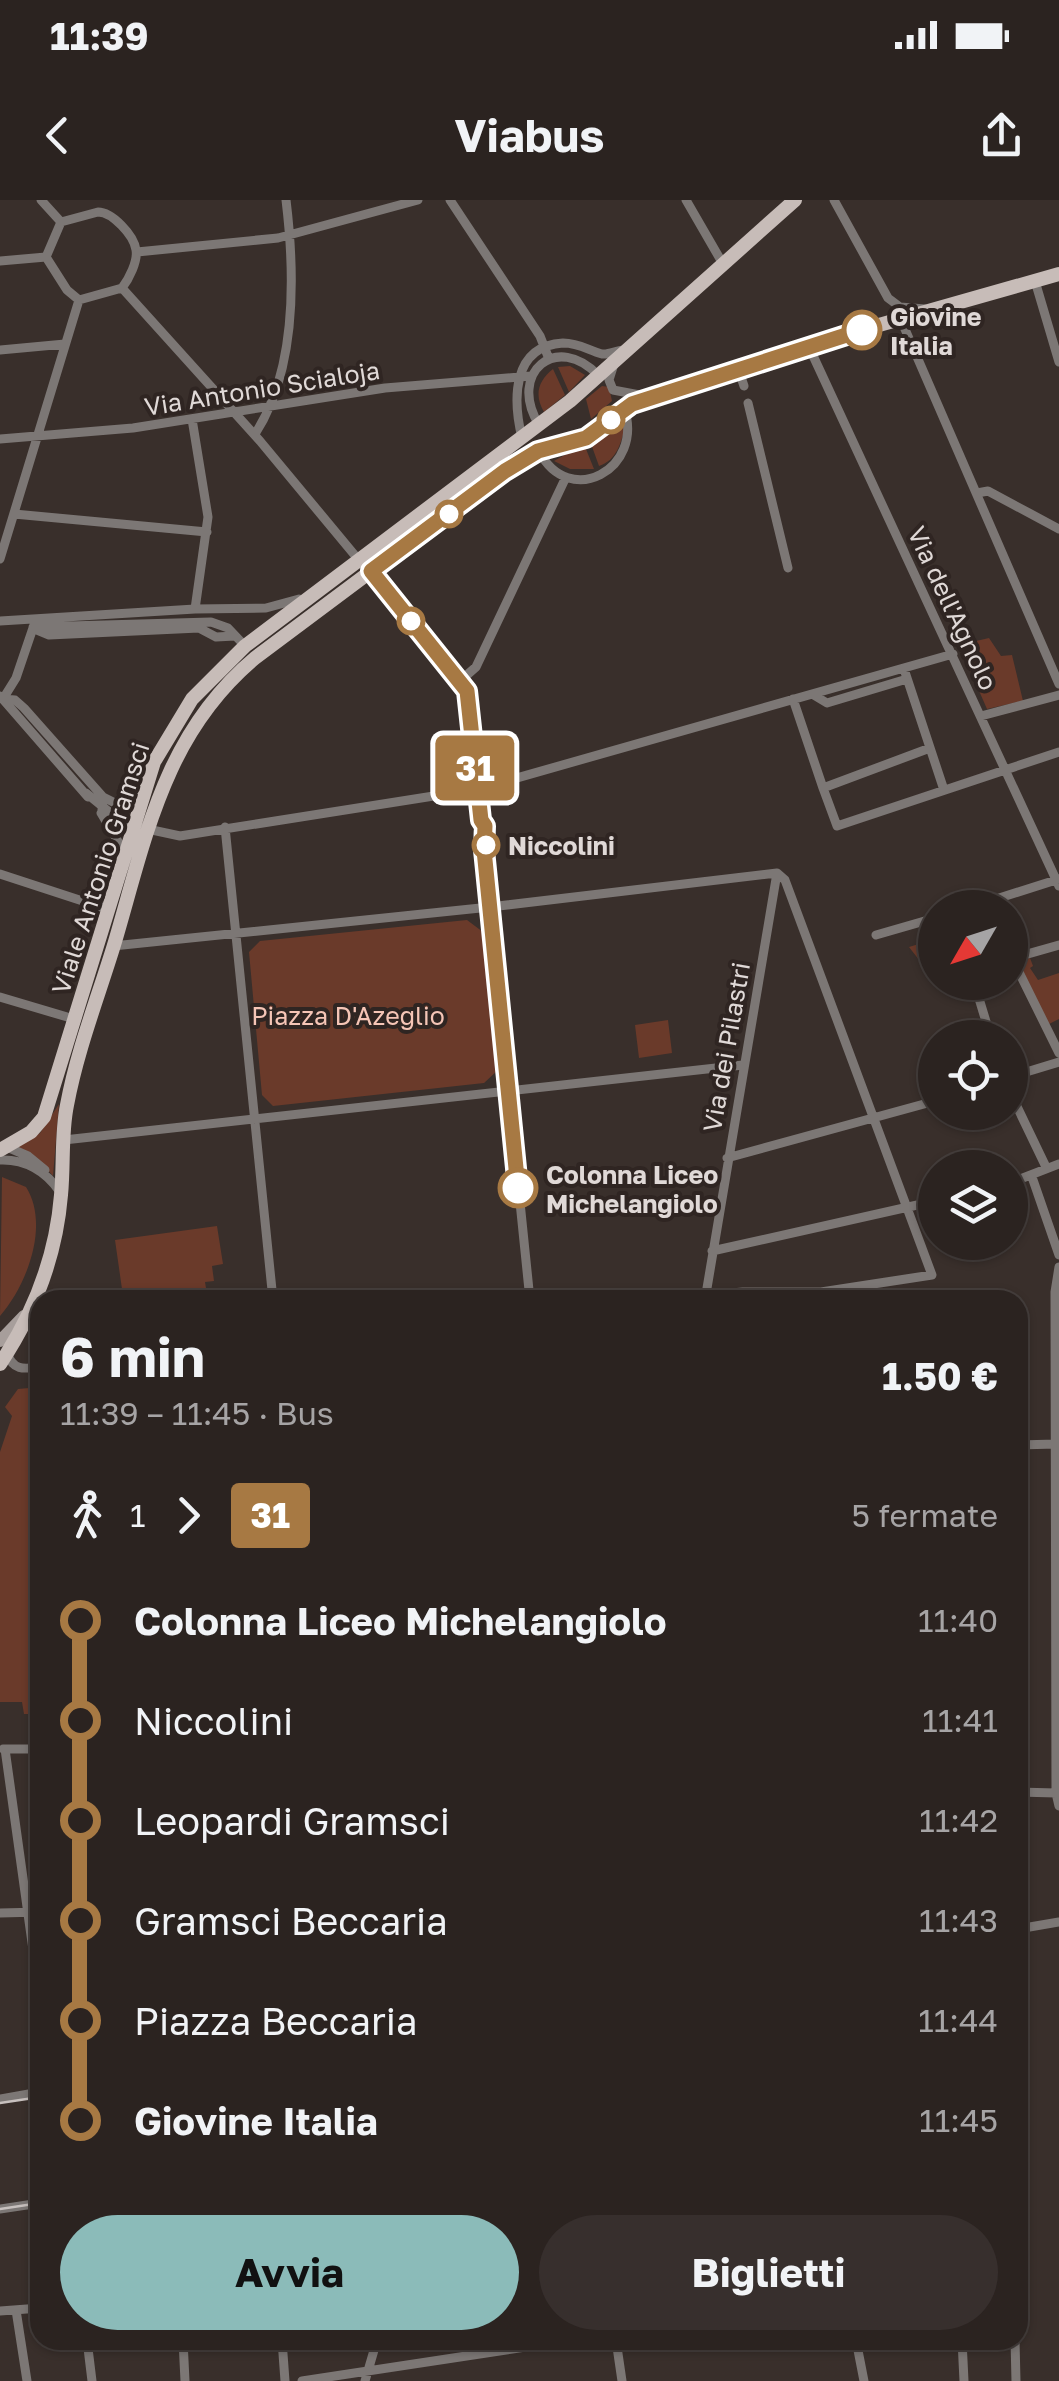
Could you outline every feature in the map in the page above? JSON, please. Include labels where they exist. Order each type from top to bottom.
[{"type":"main road","name":"Viale Antonio Gramsci","points":[[2,1150],[31,1132],[46,1112],[154,762],[170,731],[240,641],[311,594],[539,425],[795,200]]},
{"type":"main road","points":[[624,408],[738,368],[1059,274]]},
{"type":"main road","name":"Viale Antonio Gramsci","points":[[40,1290],[48,1269],[62,1194],[68,1096],[148,831],[173,762],[217,694],[256,658],[505,471],[538,451],[586,438],[624,408]]},
{"type":"main road","name":"Viale Antonio Gramsci","points":[[4,1344],[30,1311]]},
{"type":"street","points":[[42,200],[62,222]]},
{"type":"street","points":[[254,434],[271,405],[288,326],[290,235],[286,200]]},
{"type":"street","points":[[137,252],[290,235],[418,200]]},
{"type":"street","points":[[450,200],[549,359]]},
{"type":"street","points":[[686,200],[723,264]]},
{"type":"street","points":[[834,200],[888,298],[900,307],[935,310]]},
{"type":"street","points":[[107,207],[137,252],[122,288],[86,301],[67,290],[46,257],[62,222],[107,207]]},
{"type":"street","points":[[0,261],[46,257]]},
{"type":"street","points":[[1035,281],[1059,362]]},
{"type":"street","points":[[122,288],[254,434],[463,684],[481,820],[485,826],[484,850],[529,1290]]},
{"type":"street","points":[[0,559],[79,300]]},
{"type":"street","points":[[901,320],[1059,684]]},
{"type":"street","points":[[0,350],[65,344]]},
{"type":"street","points":[[522,438],[515,400],[518,376],[526,362],[545,348],[575,344],[602,354],[628,350]]},
{"type":"street","name":"Via dell'Agnolo","points":[[809,347],[1058,882]]},
{"type":"street","points":[[539,425],[527,402],[531,376],[549,359],[576,358],[599,376]]},
{"type":"street","points":[[615,362],[609,380],[614,390],[649,397]]},
{"type":"street","points":[[738,368],[744,386]]},
{"type":"street","name":"Via Antonio Scialoja","points":[[0,439],[119,430],[386,388],[531,376]]},
{"type":"street","points":[[748,402],[788,568]]},
{"type":"street","points":[[538,451],[551,470],[566,477],[593,478],[616,464],[628,442],[624,408]]},
{"type":"street","points":[[192,419],[207,506],[207,532],[195,609]]},
{"type":"street","points":[[463,684],[476,667],[566,477]]},
{"type":"street","points":[[977,494],[988,490],[1059,529]]},
{"type":"street","points":[[14,514],[207,532]]},
{"type":"street","points":[[0,621],[266,608],[311,594]]},
{"type":"street","points":[[35,622],[49,635],[199,628],[216,637],[240,641]]},
{"type":"street","points":[[2,698],[16,678],[35,622]]},
{"type":"street","points":[[86,794],[102,810],[132,827],[180,836],[478,789],[793,699],[906,674],[953,654]]},
{"type":"street","points":[[906,674],[944,790]]},
{"type":"street","points":[[981,716],[1059,696]]},
{"type":"street","points":[[2,698],[86,794],[125,853]]},
{"type":"street","points":[[2,698],[15,700],[24,708],[103,797],[121,806]]},
{"type":"street","points":[[793,699],[837,826],[1059,752]]},
{"type":"street","points":[[823,788],[930,748]]},
{"type":"street","points":[[102,810],[103,797]]},
{"type":"street","points":[[219,828],[236,932],[271,1290]]},
{"type":"street","points":[[114,946],[490,908],[773,873],[785,880],[932,1275],[834,1290]]},
{"type":"street","name":"Via dei Pilastri","points":[[705,1290],[773,873]]},
{"type":"street","points":[[0,874],[107,909]]},
{"type":"street","points":[[1028,891],[1058,882]]},
{"type":"street","points":[[876,935],[918,923]]},
{"type":"street","points":[[1028,953],[1059,945]]},
{"type":"street","points":[[1028,992],[1059,1053]]},
{"type":"street","points":[[0,997],[74,1019]]},
{"type":"street","points":[[1028,1072],[1059,1062]]},
{"type":"street","points":[[64,1140],[743,1066]]},
{"type":"street","points":[[727,1158],[918,1106]]},
{"type":"street","points":[[1028,1130],[1046,1167]]},
{"type":"street","points":[[2,1150],[34,1160],[62,1194]]},
{"type":"street","points":[[1028,1178],[1059,1164]]},
{"type":"street","points":[[1032,1177],[1059,1255]]},
{"type":"street","points":[[712,1251],[918,1205]]},
{"type":"street","points":[[1059,1267],[1055,1290],[1059,1806]]},
{"type":"street","points":[[30,1311],[4,1344],[17,1368],[30,1367]]},
{"type":"street","points":[[1028,1445],[1056,1444]]},
{"type":"street","points":[[30,1749],[2,1749],[30,1927]]},
{"type":"street","points":[[1028,1792],[1056,1792]]},
{"type":"street","points":[[0,1913],[28,1912]]},
{"type":"street","points":[[1028,1927],[1059,1922]]},
{"type":"street","points":[[0,2099],[30,2094]]},
{"type":"street","points":[[0,2209],[30,2204]]},
{"type":"street","points":[[0,2311],[30,2309]]},
{"type":"street","points":[[16,2310],[26,2381]]},
{"type":"street","points":[[88,2350],[92,2381]]},
{"type":"street","points":[[183,2350],[185,2381]]},
{"type":"street","points":[[283,2350],[285,2381]]},
{"type":"street","points":[[366,2376],[375,2350]]},
{"type":"street","points":[[302,2381],[366,2376],[515,2350]]},
{"type":"street","points":[[617,2350],[622,2381]]},
{"type":"street","points":[[858,2350],[864,2381]]},
{"type":"street","points":[[962,2350],[964,2381]]},
{"type":"street","points":[[1015,2350],[1016,2381]]},
{"type":"green space","points":[[570,366],[585,375],[569,392],[558,367]]},
{"type":"green space","points":[[553,369],[565,395],[544,412],[539,389]]},
{"type":"green space","points":[[602,386],[609,387],[612,401],[591,419],[586,399]]},
{"type":"green space","points":[[622,424],[625,427],[617,450],[599,466],[590,441]]},
{"type":"green space","points":[[584,444],[594,469],[570,469],[554,461]]},
{"type":"green space","points":[[989,638],[1001,656],[1012,655],[1023,701],[987,709],[959,645]]},
{"type":"green space","name":"Piazza D'Azeglio","points":[[467,920],[483,932],[498,1070],[484,1083],[273,1106],[262,1095],[249,952],[260,941]]},
{"type":"green space","points":[[918,944],[918,959],[909,947]]},
{"type":"green space","points":[[1028,959],[1038,980],[1059,973],[1059,1019],[1049,1024],[1028,983]]},
{"type":"green space","points":[[668,1020],[672,1053],[639,1058],[635,1025]]},
{"type":"green space","points":[[59,1104],[53,1176],[42,1163],[17,1148],[40,1133]]},
{"type":"green space","points":[[2,1177],[26,1187],[36,1219],[26,1272],[0,1316]]},
{"type":"green space","points":[[217,1226],[223,1264],[212,1266],[214,1281],[205,1282],[206,1290],[122,1290],[115,1240]]},
{"type":"green space","points":[[30,1388],[30,1714],[24,1714],[22,1702],[0,1702],[0,1452],[12,1416],[5,1407],[18,1389]]},
{"type":"tram line","points":[[0,2103],[30,2098]]},
{"type":"tram line","points":[[0,2209],[30,2204]]},
{"type":"bus line","name":"31","points":[[518,1188],[484,850],[485,826],[481,820],[468,694],[371,571],[523,459],[586,438],[632,404],[862,330]]},
{"type":"place","name":"Giovine Italia","points":[[862,330]]},
{"type":"place","name":"Niccolini","points":[[486,845]]},
{"type":"place","name":"Colonna Liceo Michelangiolo","points":[[518,1188]]}]
